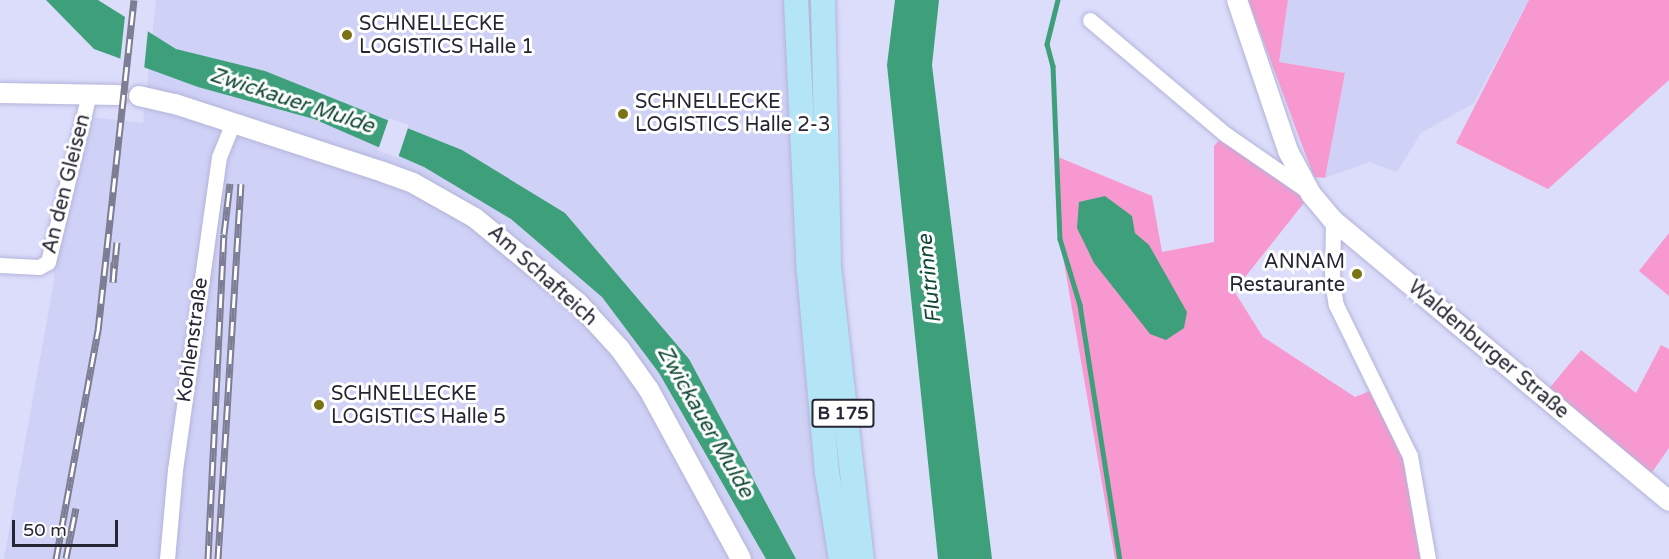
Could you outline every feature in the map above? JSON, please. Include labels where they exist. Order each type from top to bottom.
[{"type":"main road","name":"B 175","points":[[796,0],[809,271],[827,472],[841,559]]},
{"type":"main road","name":"B 175","points":[[823,0],[828,257],[862,559]]},
{"type":"street","name":"Waldenburger Straße","points":[[1237,0],[1287,152],[1311,194],[1333,220],[1669,501]]},
{"type":"street","name":"Waldenburger Straße","points":[[1090,20],[1226,134],[1311,194]]},
{"type":"street","points":[[0,93],[118,95]]},
{"type":"street","name":"An den Gleisen","points":[[0,265],[39,267],[48,262],[89,94]]},
{"type":"street","name":"Am Schafteich","points":[[139,96],[232,123],[413,183],[476,218],[531,261],[578,303],[637,373],[741,559]]},
{"type":"street","name":"Kohlenstraße","points":[[167,559],[175,470],[219,157],[232,123]]},
{"type":"street","points":[[1333,220],[1332,281],[1335,305],[1410,456],[1428,559]]},
{"type":"shaded area","points":[[156,0],[789,0],[832,559],[4,559],[54,281],[54,252],[84,116],[143,123]]},
{"type":"shaded area","points":[[1248,0],[1288,0],[1279,62],[1345,73],[1325,178],[1314,177]]},
{"type":"shaded area","points":[[1288,0],[1529,0],[1474,103],[1421,133],[1397,172],[1369,162],[1325,178],[1345,73],[1279,62]]},
{"type":"shaded area","points":[[1529,0],[1669,0],[1669,80],[1548,189],[1456,143]]},
{"type":"shaded area","points":[[1225,134],[1311,194],[1234,291],[1263,337],[1355,397],[1377,388],[1398,426],[1428,559],[1115,559],[1060,239],[1058,157],[1152,196],[1162,252],[1214,242],[1214,146]]},
{"type":"shaded area","points":[[1669,233],[1669,296],[1639,271]]},
{"type":"shaded area","points":[[1661,345],[1669,349],[1669,448],[1645,482],[1543,396],[1581,350],[1636,393]]},
{"type":"water","name":"Zwickauer Mulde","points":[[46,0],[98,0],[176,49],[265,71],[462,150],[565,213],[689,359],[796,559],[766,559],[659,373],[602,297],[511,219],[424,167],[314,119],[198,87],[94,49]]},
{"type":"water","name":"Flutrinne","points":[[895,0],[939,0],[932,65],[992,559],[938,559],[887,65]]},
{"type":"water","points":[[1105,196],[1132,216],[1135,233],[1149,245],[1187,312],[1184,328],[1166,340],[1150,334],[1094,263],[1077,228],[1079,202]]},
{"type":"pier","points":[[125,16],[148,30],[144,70],[120,62]]},
{"type":"pier","points":[[389,118],[409,125],[398,158],[378,150]]},
{"type":"waterway","points":[[1058,0],[1047,44],[1053,66],[1060,239],[1080,305],[1120,559]]},
{"type":"railway","points":[[56,559],[98,331],[134,0]]},
{"type":"railway","points":[[208,559],[224,234],[230,183]]},
{"type":"railway","points":[[218,559],[241,184]]},
{"type":"railway","points":[[114,262],[113,282],[117,242]]},
{"type":"railway","points":[[66,558],[76,508]]},
{"type":"place","name":"SCHNELLECKE LOGISTICS Halle 1","points":[[347,35]]},
{"type":"place","name":"SCHNELLECKE LOGISTICS Halle 2-3","points":[[623,114]]},
{"type":"place","name":"ANNAM Restaurante","points":[[1357,274]]},
{"type":"place","name":"SCHNELLECKE LOGISTICS Halle 5","points":[[319,405]]}]
